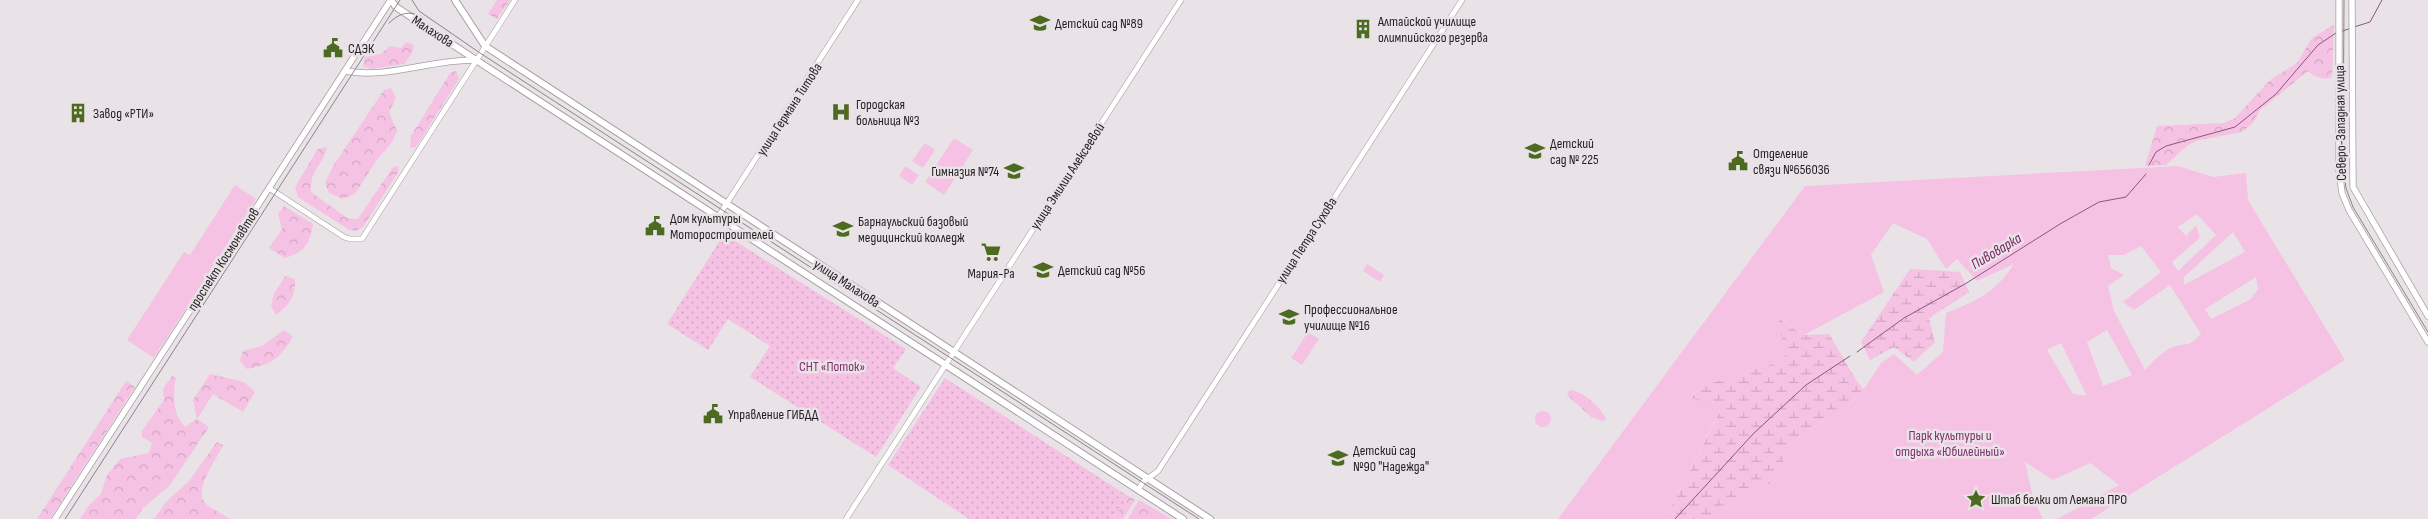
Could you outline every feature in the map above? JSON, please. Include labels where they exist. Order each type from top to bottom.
[{"type":"main road","name":"Малахова","points":[[456,0],[485,46]]},
{"type":"main road","name":"Северо-Западная улица","points":[[2339,0],[2339,170],[2342,192],[2349,210],[2428,342]]},
{"type":"main road","name":"Северо-Западная улица","points":[[2352,0],[2353,187],[2428,316]]},
{"type":"main road","name":"Малахова","points":[[391,1],[476,60]]},
{"type":"main road","name":"проспект Космонавтов","points":[[55,519],[391,1]]},
{"type":"main road","name":"улица Малахова","points":[[485,46],[1210,519]]},
{"type":"main road","points":[[345,71],[366,74],[450,60],[476,60]]},
{"type":"main road","name":"улица Малахова","points":[[476,60],[1183,519]]},
{"type":"street","points":[[269,188],[344,237],[350,240],[362,239],[515,0]]},
{"type":"street","name":"улица Германа Титова","points":[[718,217],[858,0]]},
{"type":"street","name":"улица Эмилии Алексеевой","points":[[944,364],[1181,0]]},
{"type":"street","name":"улица Петра Сухова","points":[[1138,490],[1148,478],[1158,471],[1462,0]]},
{"type":"street","points":[[846,519],[944,364]]},
{"type":"green space","points":[[497,0],[510,0],[497,19],[488,14]]},
{"type":"green space","points":[[2334,25],[2332,77],[2319,78],[2308,71],[2260,110],[2253,123],[2242,132],[2199,140],[2188,145],[2166,165],[2145,166],[2157,126],[2224,123],[2235,118],[2270,80],[2297,63],[2312,38]]},
{"type":"green space","points":[[406,42],[414,45],[412,53],[404,64],[371,69],[363,66],[365,57],[381,54],[390,46],[401,48]]},
{"type":"green space","points":[[456,71],[459,79],[416,147],[410,148],[411,136],[450,73]]},
{"type":"green space","points":[[391,88],[396,98],[389,112],[397,131],[393,141],[376,161],[355,194],[343,199],[329,193],[325,183],[333,166],[384,90]]},
{"type":"green space","points":[[954,138],[973,150],[944,195],[925,182]]},
{"type":"green space","points":[[925,143],[935,150],[923,168],[912,161]]},
{"type":"green space","points":[[327,147],[323,159],[312,178],[311,192],[347,218],[358,219],[393,167],[398,166],[399,171],[363,227],[356,231],[349,230],[298,197],[295,187],[318,149]]},
{"type":"green space","points":[[905,166],[919,175],[912,185],[899,176]]},
{"type":"green space","name":"Парк культуры и отдыха «Юбилейный»","points":[[2178,166],[2213,177],[2246,173],[2248,200],[2345,360],[2091,519],[2057,519],[2119,485],[2090,463],[2053,480],[2025,462],[2033,498],[2043,519],[1707,519],[1774,481],[1790,448],[1800,435],[1842,411],[1864,389],[1881,363],[1894,354],[1917,375],[1943,352],[1946,313],[1985,295],[2007,274],[2014,264],[1977,281],[1957,259],[1946,269],[1927,239],[1893,223],[1871,255],[1884,292],[1804,335],[1779,318],[1785,360],[1704,385],[1690,397],[1720,410],[1670,509],[1675,519],[1558,519],[1805,186]],"holes":[[[2197,214],[2216,235],[2178,271],[2172,262],[2200,238],[2196,225],[2186,236],[2178,227]],[[2233,232],[2245,252],[2184,285],[2184,277]],[[2141,246],[2161,272],[2123,302],[2134,310],[2170,285],[2201,334],[2190,343],[2165,351],[2145,370],[2114,311],[2108,286],[2124,275],[2111,268],[2108,255],[2124,255]],[[2256,277],[2258,289],[2251,299],[2211,319],[2205,309]],[[2107,330],[2132,375],[2103,386],[2087,342]],[[2061,343],[2087,396],[2073,394],[2047,350]]]},
{"type":"green space","points":[[235,185],[256,199],[154,358],[127,340],[184,252],[190,255]]},
{"type":"green space","points":[[284,206],[313,224],[308,242],[302,250],[285,258],[269,248],[282,229],[278,214]]},
{"type":"green space","name":"СНТ «Поток»","points":[[724,234],[906,349],[893,368],[921,387],[876,457],[750,377],[770,346],[728,319],[708,350],[667,324]]},
{"type":"green space","points":[[1367,264],[1384,275],[1380,282],[1363,271]]},
{"type":"green space","points":[[1910,269],[1960,272],[1969,292],[1929,318],[1935,342],[1914,362],[1894,347],[1870,360],[1861,342]]},
{"type":"green space","points":[[285,276],[295,279],[293,295],[285,307],[276,315],[271,306],[274,294]]},
{"type":"green space","points":[[1778,318],[1804,335],[1829,334],[1858,383],[1864,389],[1842,411],[1800,435],[1790,448],[1774,481],[1707,519],[1675,519],[1670,509],[1720,411],[1690,398],[1704,385],[1785,360]]},
{"type":"green space","points":[[284,330],[293,337],[284,351],[274,359],[263,365],[247,369],[240,361],[243,351],[262,346]]},
{"type":"green space","points":[[1308,332],[1319,339],[1302,365],[1291,358]]},
{"type":"green space","points":[[210,374],[244,382],[255,392],[243,412],[213,394],[197,419],[193,400]]},
{"type":"green space","points":[[172,376],[176,377],[174,403],[181,422],[185,427],[197,419],[209,427],[170,485],[143,508],[136,519],[80,519],[89,505],[101,494],[107,475],[120,459],[149,453],[152,443],[142,437],[142,431],[164,400],[163,389]]},
{"type":"green space","points":[[945,378],[1128,496],[1113,519],[969,519],[888,465]]},
{"type":"green space","points":[[126,381],[135,387],[50,519],[37,519]]},
{"type":"green space","points":[[1569,390],[1586,396],[1606,419],[1603,421],[1591,417],[1567,395]]},
{"type":"green space","points":[[1540,411],[1546,411],[1551,416],[1549,425],[1540,427],[1535,422],[1535,416]]},
{"type":"green space","points":[[217,442],[223,445],[203,484],[203,499],[207,505],[230,519],[154,519],[165,503],[189,481]]},
{"type":"green space","points":[[1128,496],[1135,500],[1123,519],[1113,519]]},
{"type":"green space","points":[[1139,500],[1172,519],[1128,519]]},
{"type":"waterway","name":"Пивоварка","points":[[2354,27],[2370,22],[2382,0]]},
{"type":"waterway","name":"Пивоварка","points":[[2340,32],[2351,28]]},
{"type":"waterway","name":"Пивоварка","points":[[2149,165],[2156,152],[2166,146],[2235,127],[2276,94],[2318,45],[2336,33]]},
{"type":"waterway","name":"Пивоварка","points":[[1857,352],[1904,318],[1965,284],[2060,224],[2099,202],[2126,197],[2146,174]]},
{"type":"waterway","name":"Пивоварка","points":[[1675,519],[1754,433],[1806,385],[1850,356]]},
{"type":"tram line","points":[[65,519],[400,0]]},
{"type":"tram line","points":[[412,0],[419,11],[480,53],[1199,519]]},
{"type":"tram line","points":[[2344,0],[2343,169],[2346,188],[2353,207],[2428,332]]},
{"type":"tram line","points":[[389,23],[397,17],[409,13],[423,17]]},
{"type":"place","name":"Детский сад №89","points":[[1040,23]]},
{"type":"place","name":"Алтайской училище олимпийского резерва","points":[[1363,29]]},
{"type":"place","name":"СДЭК","points":[[333,48]]},
{"type":"place","name":"Городская больница №3","points":[[841,112]]},
{"type":"place","name":"Завод «РТИ»","points":[[78,113]]},
{"type":"place","name":"Детский сад № 225","points":[[1535,151]]},
{"type":"place","name":"Отделение связи №656036","points":[[1738,161]]},
{"type":"place","name":"Гимназия №74","points":[[1014,171]]},
{"type":"place","name":"Дом культуры Моторостроителей","points":[[655,226]]},
{"type":"place","name":"Барнаульский базовый медицинский колледж","points":[[843,229]]},
{"type":"place","name":"Мария-Ра","points":[[991,252]]},
{"type":"place","name":"Детский сад №56","points":[[1043,270]]},
{"type":"place","name":"Профессиональное училище №16","points":[[1289,317]]},
{"type":"place","name":"Управление ГИБДД","points":[[713,414]]},
{"type":"place","name":"Детский сад №90 \"Надежда\"","points":[[1338,458]]},
{"type":"place","name":"Штаб белки от Лемана ПРО","points":[[1976,499]]}]
